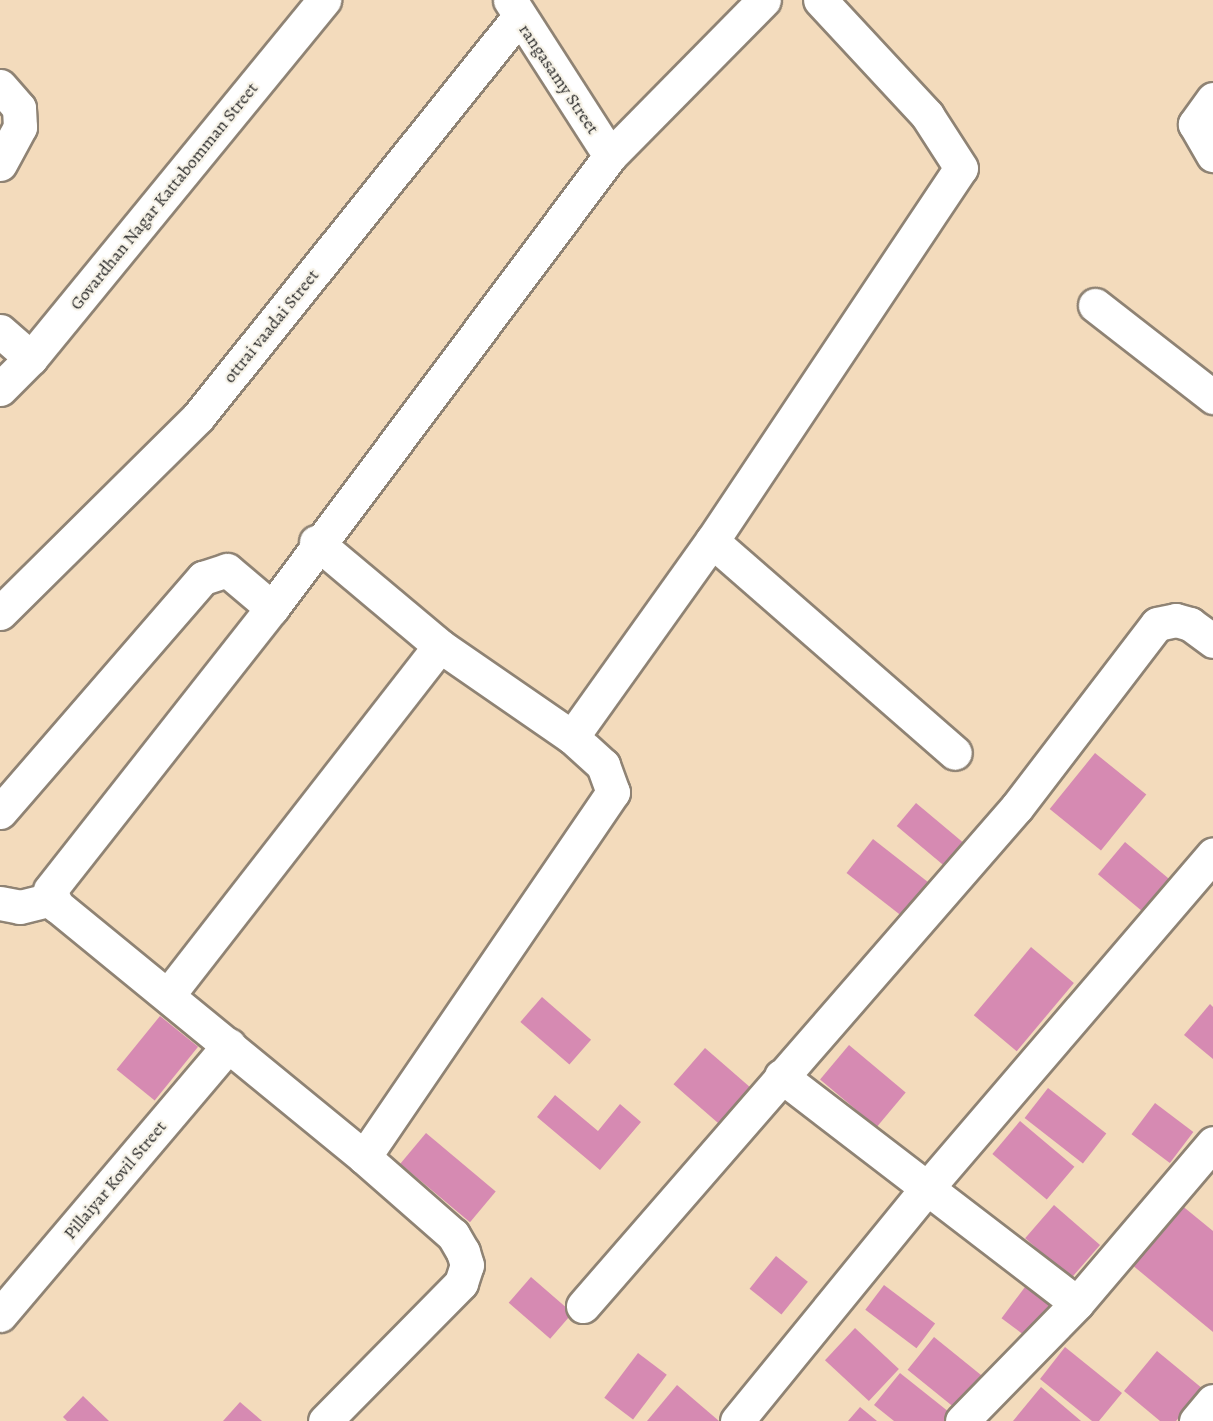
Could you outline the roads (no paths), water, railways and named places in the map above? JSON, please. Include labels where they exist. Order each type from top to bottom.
[{"type":"street","name":"Govardhan Nagar Kattabomman Street","points":[[0,389],[31,358],[324,0]]},
{"type":"street","points":[[51,899],[55,877],[272,608],[316,542],[610,156],[764,0]]},
{"type":"street","points":[[572,737],[712,541],[961,168],[927,115],[820,0]]},
{"type":"street","name":"rangasamy Street","points":[[514,9],[610,156]]},
{"type":"street","name":"ottrai vaadai Street","points":[[0,613],[198,417],[514,9]]},
{"type":"street","points":[[0,86],[19,108],[20,128],[0,164]]},
{"type":"street","points":[[1213,99],[1195,124],[1213,155]]},
{"type":"street","points":[[1095,305],[1211,390]]},
{"type":"street","points":[[0,332],[31,358]]},
{"type":"street","points":[[712,541],[955,753]]},
{"type":"street","points":[[316,542],[440,646],[572,737],[603,765],[613,792],[364,1157]]},
{"type":"street","points":[[0,812],[203,578],[227,570],[272,608]]},
{"type":"street","points":[[583,1306],[1017,807],[1157,624],[1176,620],[1190,624],[1213,641]]},
{"type":"street","points":[[168,994],[440,646]]},
{"type":"street","points":[[737,1421],[928,1187],[1213,854]]},
{"type":"street","points":[[1,905],[51,899],[364,1157],[453,1235],[467,1265],[461,1283],[325,1421]]},
{"type":"street","name":"Pillaiyar Kovil Street","points":[[0,1315],[229,1045]]},
{"type":"street","points":[[781,1076],[1077,1303]]},
{"type":"street","points":[[962,1421],[1077,1303],[1213,1143]]},
{"type":"street","points":[[1196,1421],[1213,1401]]}]
